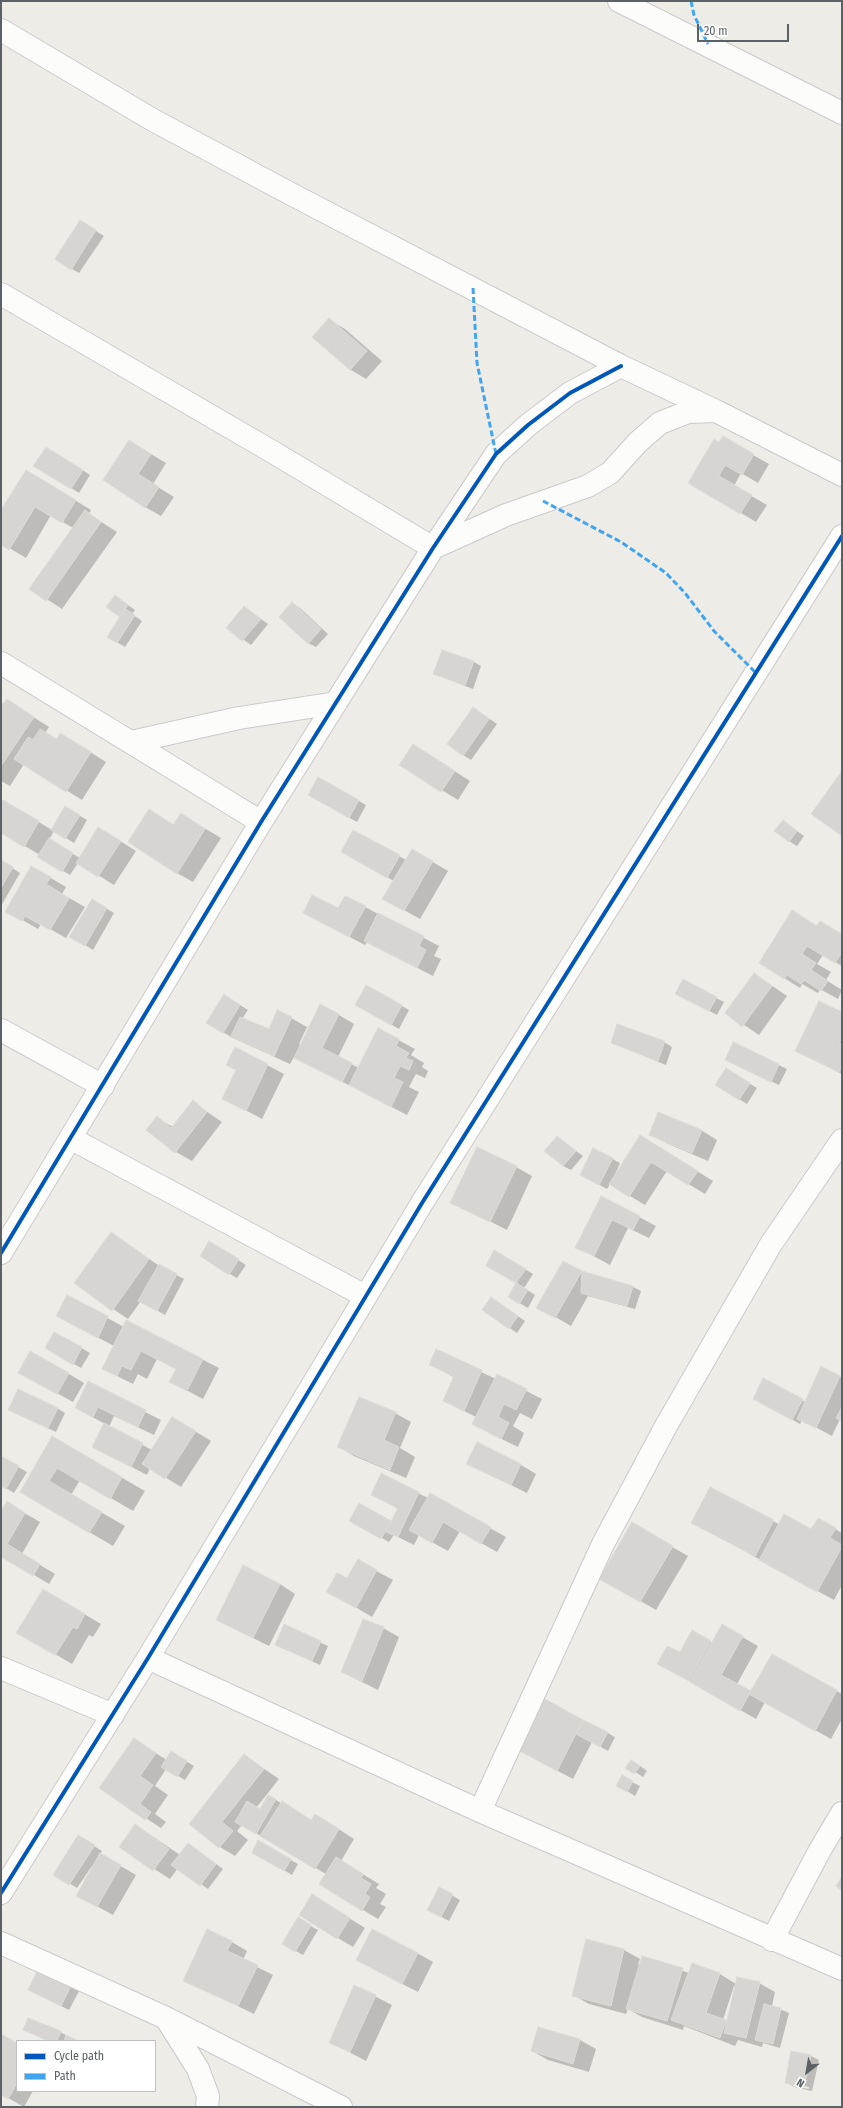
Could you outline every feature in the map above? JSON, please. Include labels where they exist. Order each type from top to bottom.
[{"type":"street","points":[[619,1],[842,113]]},
{"type":"street","points":[[1,30],[174,131],[621,366],[716,411],[842,475]]},
{"type":"street","points":[[1,294],[271,451],[433,548]]},
{"type":"street","points":[[1,1253],[261,822],[433,548],[496,454],[528,425],[570,393],[621,366]]},
{"type":"street","points":[[433,548],[506,515],[588,486],[610,473],[638,442],[660,423],[688,412],[716,411]]},
{"type":"street","points":[[1,1893],[148,1658],[365,1296],[422,1204],[842,536]]},
{"type":"street","points":[[1,663],[261,822]]},
{"type":"street","points":[[131,742],[239,718],[336,704]]},
{"type":"street","points":[[1,1030],[103,1086]]},
{"type":"street","points":[[70,1138],[365,1296]]},
{"type":"street","points":[[480,1811],[603,1544],[666,1426],[771,1244],[842,1140]]},
{"type":"street","points":[[148,1658],[480,1811],[842,1970]]},
{"type":"street","points":[[1,1668],[113,1715]]},
{"type":"street","points":[[772,1940],[820,1850],[842,1813]]},
{"type":"street","points":[[1,1944],[166,2018],[341,2107]]},
{"type":"street","points":[[166,2018],[198,2069],[208,2096],[207,2107]]},
{"type":"building","points":[[80,220],[96,230],[71,270],[55,259]]},
{"type":"building","points":[[329,318],[367,351],[350,370],[312,337]]},
{"type":"building","points":[[723,436],[754,454],[742,475],[725,465],[719,476],[752,495],[740,514],[688,483],[714,439],[719,442]]},
{"type":"building","points":[[129,440],[151,454],[138,474],[159,487],[145,508],[103,480]]},
{"type":"building","points":[[46,447],[83,470],[71,489],[33,466]]},
{"type":"building","points":[[26,470],[76,500],[62,523],[35,507],[9,550],[1,545],[1,510]]},
{"type":"building","points":[[85,510],[101,522],[46,601],[29,589]]},
{"type":"building","points":[[115,595],[128,605],[120,617],[106,607]]},
{"type":"building","points":[[292,602],[321,629],[308,644],[279,617]]},
{"type":"building","points":[[244,606],[261,619],[242,641],[226,628]]},
{"type":"building","points":[[125,609],[135,615],[117,643],[107,637]]},
{"type":"building","points":[[442,650],[474,661],[465,685],[433,674]]},
{"type":"building","points":[[7,699],[34,717],[1,766],[1,703],[3,704]]},
{"type":"building","points":[[473,707],[489,719],[463,756],[447,744]]},
{"type":"building","points":[[40,729],[57,739],[60,733],[91,752],[66,792],[14,759],[28,737],[33,740]]},
{"type":"building","points":[[413,744],[455,771],[441,792],[399,765]]},
{"type":"building","points":[[842,771],[842,836],[811,814]]},
{"type":"building","points":[[318,777],[359,800],[349,818],[308,795]]},
{"type":"building","points":[[3,800],[39,821],[24,847],[1,833],[1,804]]},
{"type":"building","points":[[65,806],[80,815],[65,839],[51,830]]},
{"type":"building","points":[[149,809],[173,825],[181,813],[205,829],[177,874],[128,842]]},
{"type":"building","points":[[783,820],[797,831],[789,842],[774,831]]},
{"type":"building","points":[[98,827],[121,841],[98,877],[76,863]]},
{"type":"building","points":[[353,830],[400,855],[387,878],[341,852]]},
{"type":"building","points":[[49,838],[73,853],[62,872],[37,857]]},
{"type":"building","points":[[412,849],[433,861],[404,911],[382,899]]},
{"type":"building","points":[[1,860],[13,867],[1,888]]},
{"type":"building","points":[[31,866],[51,877],[46,884],[69,898],[50,930],[25,916],[22,921],[5,912]]},
{"type":"building","points":[[312,895],[338,908],[345,896],[366,906],[349,937],[303,913]]},
{"type":"building","points":[[92,899],[107,908],[85,946],[69,937]]},
{"type":"building","points":[[792,910],[817,926],[820,921],[842,934],[842,952],[835,963],[807,946],[802,954],[816,963],[811,970],[828,981],[821,991],[804,980],[801,984],[787,975],[784,979],[759,963]]},
{"type":"building","points":[[378,913],[424,936],[419,946],[426,950],[417,968],[364,941]]},
{"type":"building","points":[[754,973],[772,986],[742,1027],[725,1013]]},
{"type":"building","points":[[683,979],[717,997],[709,1011],[675,994]]},
{"type":"building","points":[[366,985],[402,1005],[391,1025],[355,1005]]},
{"type":"building","points":[[224,994],[240,1005],[223,1033],[206,1023]]},
{"type":"building","points":[[819,1001],[842,1012],[842,1037],[839,1043],[842,1044],[842,1066],[839,1072],[795,1051]]},
{"type":"building","points":[[320,1004],[339,1014],[322,1048],[352,1063],[342,1082],[294,1058]]},
{"type":"building","points":[[277,1010],[292,1017],[274,1056],[231,1036],[240,1017],[269,1029]]},
{"type":"building","points":[[617,1024],[665,1041],[658,1061],[611,1043]]},
{"type":"building","points":[[378,1028],[399,1039],[396,1046],[409,1053],[406,1058],[413,1061],[409,1070],[400,1066],[394,1078],[403,1082],[391,1107],[349,1085]]},
{"type":"building","points":[[733,1042],[779,1064],[771,1082],[725,1060]]},
{"type":"building","points":[[235,1047],[268,1064],[246,1111],[222,1099],[236,1070],[226,1065]]},
{"type":"building","points":[[726,1068],[750,1083],[739,1100],[715,1085]]},
{"type":"building","points":[[193,1100],[207,1112],[175,1153],[146,1130],[157,1116],[171,1128]]},
{"type":"building","points":[[658,1112],[702,1130],[692,1153],[649,1135]]},
{"type":"building","points":[[640,1135],[698,1171],[688,1185],[651,1162],[629,1197],[609,1184]]},
{"type":"building","points":[[557,1136],[576,1151],[563,1166],[544,1151]]},
{"type":"building","points":[[477,1147],[517,1166],[490,1222],[450,1203]]},
{"type":"building","points":[[593,1148],[613,1158],[599,1185],[580,1175]]},
{"type":"building","points":[[601,1196],[640,1216],[633,1230],[612,1220],[594,1256],[575,1248]]},
{"type":"building","points":[[111,1232],[149,1259],[112,1311],[74,1283]]},
{"type":"building","points":[[209,1241],[239,1259],[229,1275],[200,1256]]},
{"type":"building","points":[[494,1250],[526,1269],[516,1283],[486,1266]]},
{"type":"building","points":[[563,1261],[582,1271],[555,1318],[536,1308]]},
{"type":"building","points":[[159,1264],[177,1274],[157,1311],[138,1301]]},
{"type":"building","points":[[582,1271],[633,1286],[627,1306],[581,1293]]},
{"type":"building","points":[[516,1283],[528,1290],[519,1304],[508,1297]]},
{"type":"building","points":[[67,1295],[108,1316],[98,1338],[56,1316]]},
{"type":"building","points":[[491,1297],[518,1316],[509,1329],[482,1310]]},
{"type":"building","points":[[126,1320],[203,1359],[187,1391],[169,1382],[176,1369],[141,1351],[131,1370],[122,1366],[117,1376],[102,1369]]},
{"type":"building","points":[[54,1332],[82,1347],[73,1365],[45,1348]]},
{"type":"building","points":[[436,1349],[482,1370],[464,1411],[443,1401],[454,1376],[429,1365]]},
{"type":"building","points":[[30,1351],[69,1373],[57,1394],[18,1373]]},
{"type":"building","points":[[821,1366],[840,1376],[816,1428],[797,1419]]},
{"type":"building","points":[[497,1374],[527,1389],[516,1410],[504,1404],[498,1417],[509,1423],[501,1439],[472,1424]]},
{"type":"building","points":[[763,1378],[803,1399],[792,1420],[753,1399]]},
{"type":"building","points":[[88,1381],[146,1410],[138,1427],[98,1407],[93,1417],[75,1408]]},
{"type":"building","points":[[18,1389],[58,1408],[48,1428],[8,1410]]},
{"type":"building","points":[[359,1397],[396,1412],[384,1440],[399,1447],[390,1470],[337,1447]]},
{"type":"building","points":[[842,1407],[842,1422],[836,1418]]},
{"type":"building","points":[[172,1417],[196,1431],[165,1479],[142,1464]]},
{"type":"building","points":[[104,1423],[143,1443],[131,1467],[92,1447]]},
{"type":"building","points":[[52,1436],[122,1477],[110,1499],[57,1468],[49,1481],[102,1512],[89,1533],[20,1492]]},
{"type":"building","points":[[477,1442],[521,1464],[511,1485],[466,1464]]},
{"type":"building","points":[[1,1456],[19,1466],[6,1489],[1,1486]]},
{"type":"building","points":[[381,1473],[419,1492],[398,1537],[386,1532],[398,1508],[371,1495]]},
{"type":"building","points":[[710,1487],[774,1520],[755,1556],[691,1523]]},
{"type":"building","points":[[430,1493],[491,1527],[481,1544],[443,1522],[432,1543],[409,1530]]},
{"type":"building","points":[[7,1501],[25,1513],[7,1544],[40,1564],[33,1576],[1,1557],[1,1511]]},
{"type":"building","points":[[359,1503],[391,1521],[381,1539],[349,1521]]},
{"type":"building","points":[[784,1514],[811,1529],[818,1518],[836,1528],[830,1538],[842,1545],[842,1547],[817,1592],[759,1560]]},
{"type":"building","points":[[632,1522],[673,1546],[640,1602],[599,1579]]},
{"type":"building","points":[[358,1559],[377,1570],[356,1608],[326,1592],[337,1573],[347,1578]]},
{"type":"building","points":[[243,1565],[280,1584],[253,1638],[216,1620]]},
{"type":"building","points":[[43,1589],[85,1614],[77,1629],[73,1627],[55,1655],[16,1633]]},
{"type":"building","points":[[363,1619],[384,1627],[362,1681],[341,1672]]},
{"type":"building","points":[[284,1624],[321,1641],[312,1661],[275,1645]]},
{"type":"building","points":[[722,1624],[743,1636],[721,1675],[751,1691],[740,1711],[690,1682]]},
{"type":"building","points":[[692,1630],[711,1641],[689,1681],[657,1664],[667,1646],[680,1652]]},
{"type":"building","points":[[772,1654],[837,1690],[815,1731],[749,1694]]},
{"type":"building","points":[[545,1699],[583,1720],[557,1771],[518,1750]]},
{"type":"building","points":[[583,1720],[608,1732],[600,1747],[576,1734]]},
{"type":"building","points":[[134,1738],[156,1753],[140,1776],[153,1785],[140,1804],[151,1812],[145,1820],[99,1788]]},
{"type":"building","points":[[171,1751],[187,1761],[177,1777],[161,1767]]},
{"type":"building","points":[[244,1754],[264,1769],[222,1822],[233,1831],[219,1848],[189,1824]]},
{"type":"building","points":[[631,1760],[640,1766],[634,1774],[625,1768]]},
{"type":"building","points":[[622,1775],[633,1781],[627,1792],[616,1786]]},
{"type":"building","points":[[268,1795],[276,1799],[256,1834],[235,1822],[247,1801],[260,1809]]},
{"type":"building","points":[[282,1801],[311,1820],[315,1814],[339,1829],[315,1869],[260,1836]]},
{"type":"building","points":[[135,1824],[169,1849],[153,1871],[119,1847]]},
{"type":"building","points":[[78,1835],[95,1845],[69,1885],[53,1875]]},
{"type":"building","points":[[258,1840],[291,1859],[284,1871],[252,1853]]},
{"type":"building","points":[[188,1843],[216,1864],[200,1886],[171,1865]]},
{"type":"building","points":[[100,1853],[121,1865],[97,1907],[76,1896]]},
{"type":"building","points":[[336,1857],[363,1874],[361,1878],[371,1884],[365,1894],[370,1897],[362,1911],[319,1884]]},
{"type":"building","points":[[842,1876],[842,1891],[836,1886]]},
{"type":"building","points":[[439,1887],[453,1894],[441,1917],[427,1910]]},
{"type":"building","points":[[312,1894],[350,1918],[337,1939],[299,1915]]},
{"type":"building","points":[[298,1917],[311,1925],[295,1952],[282,1944]]},
{"type":"building","points":[[207,1929],[232,1941],[227,1951],[258,1965],[238,2006],[183,1981]]},
{"type":"building","points":[[372,1929],[418,1953],[402,1984],[356,1960]]},
{"type":"building","points":[[586,1939],[624,1949],[611,2006],[572,1996]]},
{"type":"building","points":[[642,1956],[683,1968],[667,2021],[626,2009]]},
{"type":"building","points":[[692,1963],[720,1973],[706,2013],[726,2020],[720,2038],[671,2020]]},
{"type":"building","points":[[38,1969],[71,1986],[61,2006],[28,1990]]},
{"type":"building","points":[[737,1977],[760,1982],[746,2038],[724,2033]]},
{"type":"building","points":[[354,1985],[376,1995],[350,2052],[329,2043]]},
{"type":"building","points":[[764,2004],[781,2008],[773,2044],[755,2040]]},
{"type":"building","points":[[28,2018],[61,2031],[57,2040],[47,2040],[23,2030]]},
{"type":"building","points":[[538,2027],[580,2039],[573,2064],[531,2051]]},
{"type":"building","points":[[1,2034],[16,2042],[16,2085],[8,2099],[1,2095]]},
{"type":"building","points":[[66,2035],[77,2040],[64,2040]]},
{"type":"building","points":[[791,2051],[811,2055],[804,2087],[785,2083]]},
{"type":"marked path","points":[[691,1],[694,15],[708,44]]},
{"type":"marked path","points":[[473,288],[477,363],[496,454]]},
{"type":"marked path","points":[[543,501],[621,542],[666,573],[685,593],[714,631],[756,673]]},
{"type":"cycle path","points":[[1,1253],[261,822],[433,548],[496,454],[528,425],[570,393],[621,366]]},
{"type":"cycle path","points":[[1,1893],[148,1658],[422,1203],[842,536]]}]
